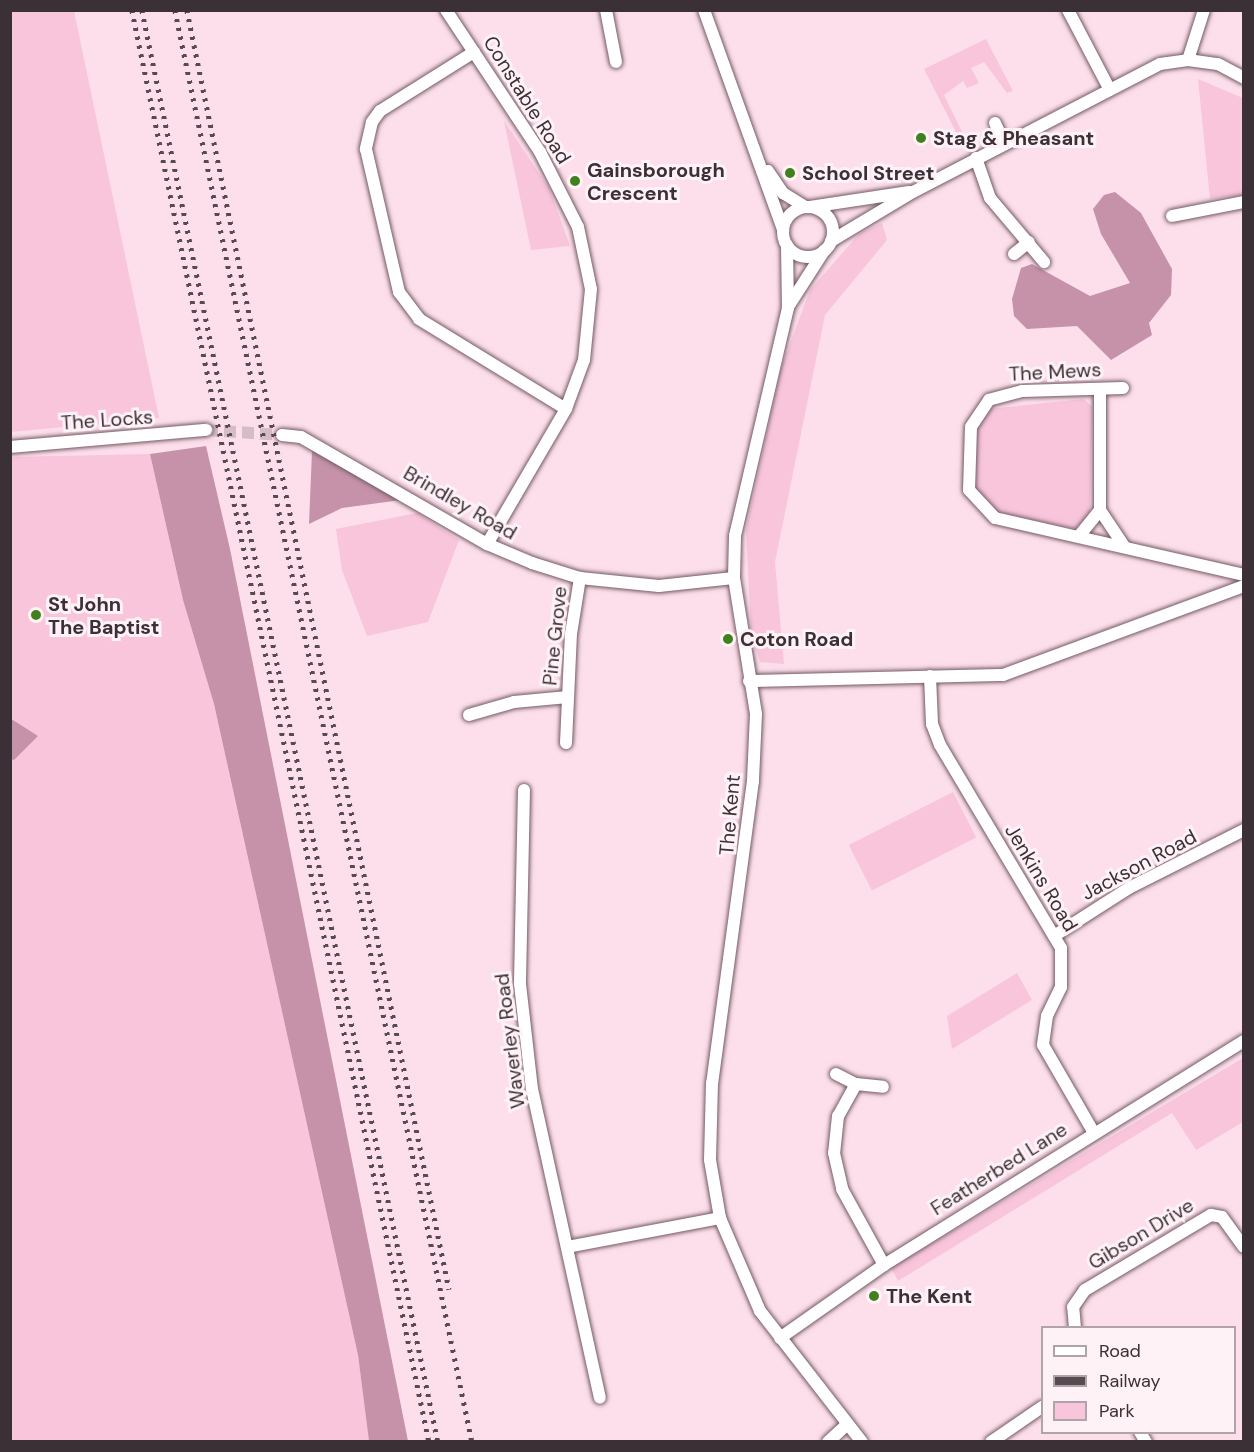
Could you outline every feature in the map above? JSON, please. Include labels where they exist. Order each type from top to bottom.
[{"type":"street","name":"Constable Road","points":[[446,10],[540,152],[585,251],[589,329],[566,409],[487,544]]},
{"type":"street","points":[[606,10],[616,62]]},
{"type":"street","points":[[704,10],[759,157],[787,245],[788,308],[735,536],[734,578],[749,681],[1022,671],[1244,586]]},
{"type":"street","points":[[1068,10],[1110,90]]},
{"type":"street","points":[[1188,60],[1204,10]]},
{"type":"street","points":[[474,52],[380,111],[372,122],[366,149],[399,292],[419,320],[566,409]]},
{"type":"street","points":[[787,245],[805,256],[828,245],[913,192],[1160,64],[1188,60],[1218,64],[1243,78]]},
{"type":"street","points":[[995,123],[1005,144]]},
{"type":"street","points":[[759,157],[783,193],[829,219],[828,245],[788,308]]},
{"type":"street","points":[[976,158],[990,198],[1044,262]]},
{"type":"street","points":[[783,230],[788,217],[807,207],[913,192]]},
{"type":"street","points":[[1172,216],[1244,202]]},
{"type":"street","points":[[1014,254],[1029,242]]},
{"type":"street","name":"The Mews","points":[[1079,536],[995,518],[977,501],[967,475],[971,427],[989,400],[1022,391],[1123,388]]},
{"type":"street","points":[[1100,389],[1100,510],[1125,547]]},
{"type":"street","name":"The Locks","points":[[10,447],[206,430]]},
{"type":"street","name":"Brindley Road","points":[[282,435],[322,448],[487,544],[580,578],[659,586],[734,578]]},
{"type":"street","points":[[1100,510],[1079,536],[1244,575]]},
{"type":"street","name":"Pine Grove","points":[[566,743],[568,697],[580,578]]},
{"type":"street","name":"Jenkins Road","points":[[930,676],[932,724],[940,746],[1061,948],[1061,987],[1047,1017],[1043,1045],[1094,1133]]},
{"type":"street","name":"The Kent","points":[[749,681],[756,714],[751,804],[709,1120],[720,1218],[736,1263],[780,1338],[862,1442]]},
{"type":"street","name":"Pine Grove","points":[[469,715],[514,702],[568,697]]},
{"type":"street","name":"Waverley Road","points":[[524,790],[520,984],[532,1089],[600,1398]]},
{"type":"street","name":"Jackson Road","points":[[1054,936],[1129,888],[1244,830]]},
{"type":"street","name":"Featherbed Lane","points":[[780,1338],[884,1265],[1244,1041]]},
{"type":"street","points":[[836,1074],[856,1084],[883,1088]]},
{"type":"street","points":[[856,1084],[838,1116],[834,1153],[842,1189],[884,1265]]},
{"type":"street","name":"Gibson Drive","points":[[1075,1326],[1073,1307],[1085,1290],[1211,1215],[1222,1217],[1244,1247]]},
{"type":"street","points":[[567,1247],[720,1218]]},
{"type":"street","points":[[991,1442],[1041,1408]]},
{"type":"street","points":[[828,1442],[848,1424]]},
{"type":"green space","points":[[11,10],[74,11],[159,418],[11,432]]},
{"type":"green space","points":[[986,39],[1013,91],[1007,93],[984,62],[971,68],[979,83],[967,88],[963,81],[944,95],[963,134],[958,136],[924,69]]},
{"type":"green space","points":[[1198,79],[1243,98],[1243,195],[1210,199]]},
{"type":"green space","points":[[504,121],[549,188],[570,246],[531,250]]},
{"type":"green space","points":[[882,223],[887,240],[825,315],[775,562],[784,664],[760,662],[751,633],[746,530],[781,368],[810,290],[859,234]]},
{"type":"green space","points":[[1084,399],[1092,407],[1090,514],[1075,529],[995,512],[972,486],[976,432],[988,409]]},
{"type":"green space","points":[[150,454],[183,600],[214,704],[358,1355],[369,1441],[11,1441],[10,759],[37,736],[11,718],[11,457]]},
{"type":"green space","points":[[417,513],[459,540],[428,622],[367,636],[342,570],[336,529]]},
{"type":"green space","points":[[953,792],[976,837],[872,891],[849,845]]},
{"type":"green space","points":[[1017,973],[1032,1000],[952,1049],[947,1016]]},
{"type":"green space","points":[[1243,1058],[1243,1122],[1196,1150],[1172,1113],[898,1281],[891,1268]]},
{"type":"shaded area","points":[[1115,192],[1141,213],[1172,269],[1171,295],[1149,323],[1152,335],[1111,360],[1077,326],[1027,329],[1014,316],[1012,299],[1021,268],[1032,264],[1090,296],[1130,283],[1101,234],[1093,209],[1104,195]]},
{"type":"shaded area","points":[[206,446],[230,549],[408,1441],[369,1441],[358,1355],[214,704],[183,600],[150,454]]},
{"type":"shaded area","points":[[312,451],[401,500],[342,508],[309,524]]},
{"type":"shaded area","points":[[10,718],[38,736],[14,760],[11,759]]},
{"type":"tunnel","points":[[206,430],[282,435]]},
{"type":"railway","points":[[132,10],[429,1442]]},
{"type":"railway","points":[[142,10],[438,1442]]},
{"type":"railway","points":[[175,10],[472,1442]]},
{"type":"railway","points":[[187,10],[449,1289]]},
{"type":"place","name":"Stag & Pheasant","points":[[921,138]]},
{"type":"place","name":"School Street","points":[[790,173]]},
{"type":"place","name":"Gainsborough Crescent","points":[[575,181]]},
{"type":"place","name":"St John The Baptist","points":[[36,615]]},
{"type":"place","name":"Coton Road","points":[[728,639]]},
{"type":"place","name":"The Kent","points":[[874,1296]]}]
